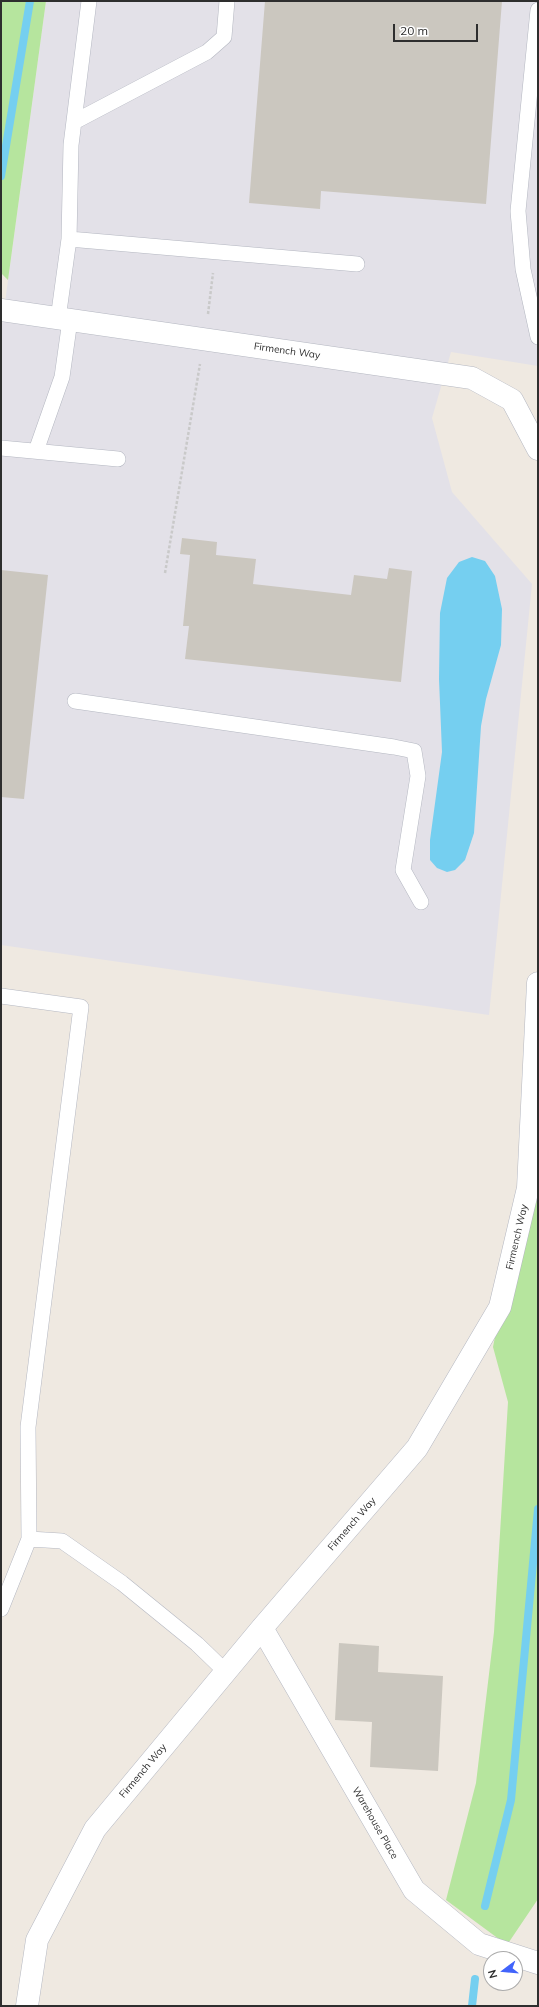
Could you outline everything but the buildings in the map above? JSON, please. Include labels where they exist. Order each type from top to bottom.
[{"type":"street","name":"Firmench Way","points":[[1,310],[472,378],[512,400],[538,444]]},
{"type":"street","name":"Firmench Way","points":[[27,2006],[37,1940],[95,1828],[262,1628],[417,1448],[500,1307],[528,1188],[538,983]]},
{"type":"street","name":"Warehouse Place","points":[[262,1628],[414,1890],[479,1944],[538,1963]]},
{"type":"lane","points":[[36,451],[62,377],[69,239],[71,145],[89,1]]},
{"type":"lane","points":[[74,122],[207,52],[224,36],[227,1]]},
{"type":"lane","points":[[538,10],[518,210],[522,269],[538,337]]},
{"type":"lane","points":[[69,239],[357,264]]},
{"type":"lane","points":[[1,448],[118,459]]},
{"type":"lane","points":[[75,701],[394,746],[414,751],[418,776],[403,870],[420,902]]},
{"type":"lane","points":[[1,996],[81,1008],[28,1427],[29,1539],[1,1609]]},
{"type":"lane","points":[[29,1539],[62,1541],[122,1583],[197,1644],[226,1672]]},
{"type":"path","points":[[165,573],[205,339],[215,252]]},
{"type":"shaded area","points":[[46,1],[538,1],[538,366],[451,352],[432,418],[452,492],[532,584],[489,1015],[1,945],[1,332]]},
{"type":"green space","points":[[1,1],[46,1],[8,280],[1,273]]},
{"type":"green space","points":[[538,1116],[538,1899],[507,1945],[446,1900],[476,1783],[494,1632],[508,1402],[493,1347]]},
{"type":"water","points":[[472,557],[485,561],[495,576],[502,609],[501,645],[486,699],[481,726],[474,833],[465,860],[455,870],[447,872],[437,868],[430,860],[430,840],[442,752],[439,679],[440,613],[447,578],[459,562]]},
{"type":"waterway","points":[[1,176],[30,1]]},
{"type":"waterway","points":[[485,1906],[511,1800],[538,1509]]},
{"type":"waterway","points":[[472,2006],[475,1979]]}]
